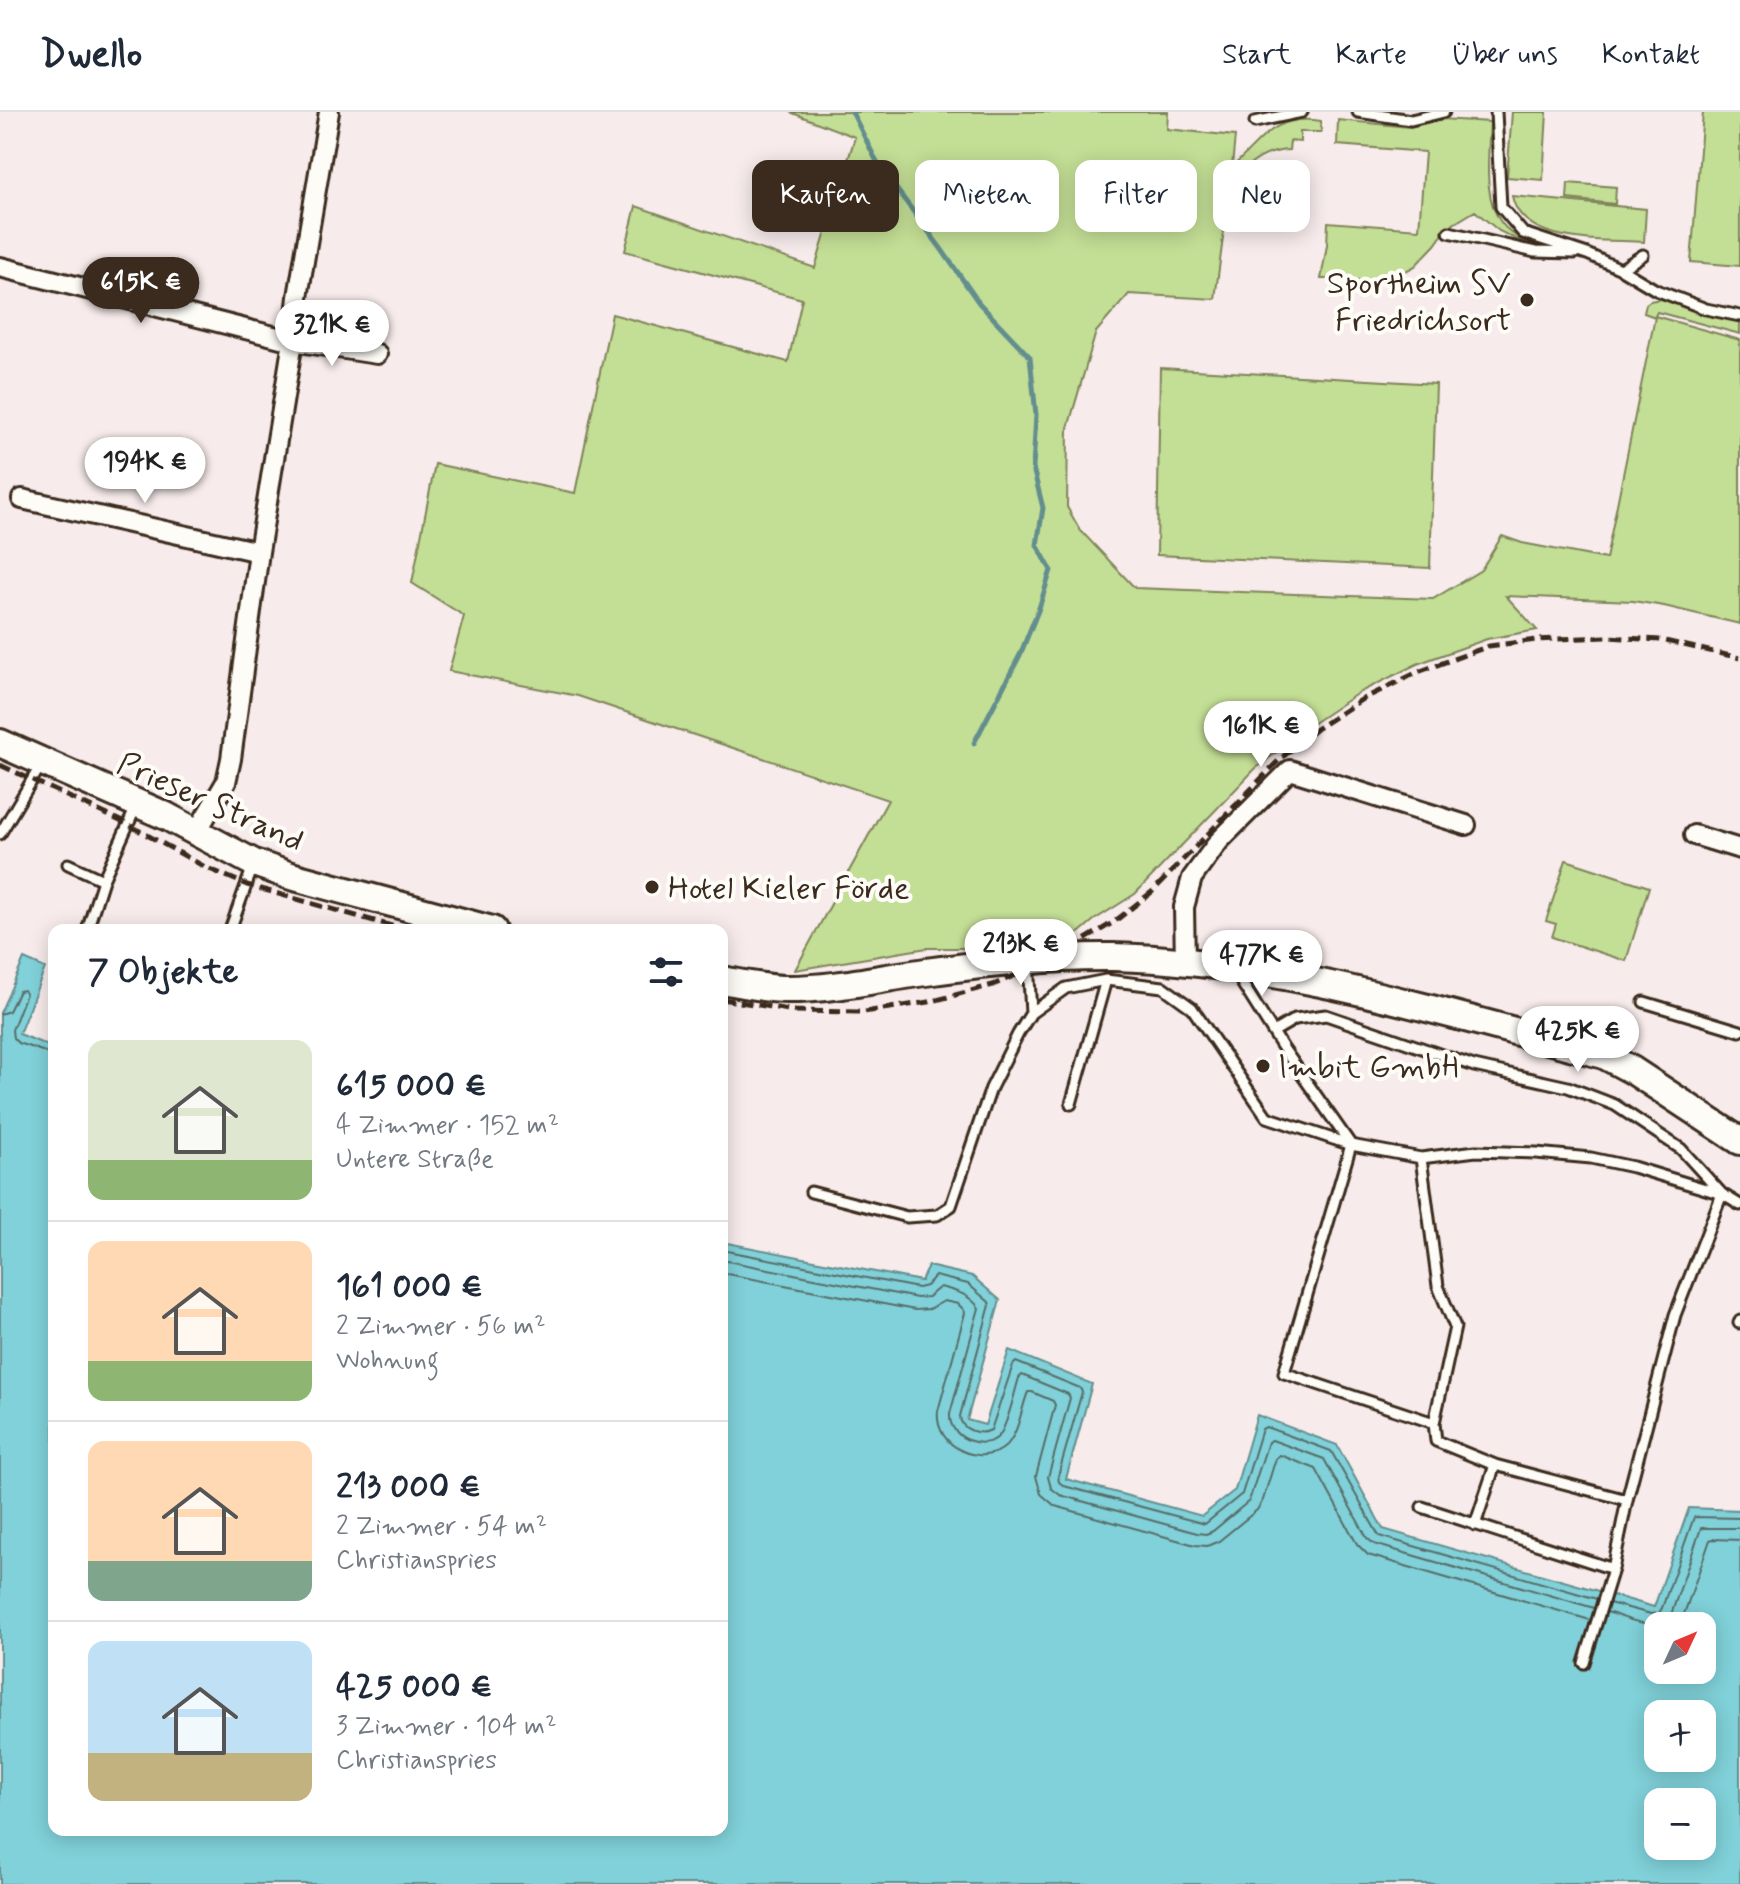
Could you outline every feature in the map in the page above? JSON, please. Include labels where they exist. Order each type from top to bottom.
[{"type":"street","points":[[196,833],[226,782],[231,759],[259,552],[327,113]]},
{"type":"street","points":[[0,267],[293,341],[377,354]]},
{"type":"street","points":[[22,499],[259,552]]},
{"type":"street","name":"Prieser Strand","points":[[0,743],[166,816],[254,863],[291,876],[470,924]]},
{"type":"street","points":[[1185,962],[1184,907],[1192,878],[1219,841],[1290,770],[1466,825]]},
{"type":"street","points":[[1694,835],[1740,849]]},
{"type":"street","points":[[728,981],[787,989],[852,984],[1028,961],[1112,957],[1231,966],[1340,987],[1604,1055],[1740,1141]]},
{"type":"lane","points":[[1255,122],[1302,112]]},
{"type":"lane","points":[[1358,112],[1411,120],[1444,112]]},
{"type":"lane","points":[[1496,112],[1501,207],[1523,233],[1587,254],[1621,269],[1656,290],[1706,309],[1740,316]]},
{"type":"lane","points":[[1449,232],[1535,252],[1587,254]]},
{"type":"lane","points":[[1621,269],[1643,255]]},
{"type":"lane","points":[[0,834],[42,762]]},
{"type":"lane","points":[[89,924],[103,880],[137,804]]},
{"type":"lane","points":[[232,924],[254,863]]},
{"type":"lane","points":[[68,864],[103,880]]},
{"type":"lane","points":[[1028,961],[1031,1013]]},
{"type":"lane","points":[[1231,966],[1351,1145]]},
{"type":"lane","points":[[1071,1104],[1106,980]]},
{"type":"lane","points":[[811,1192],[907,1217],[937,1215],[951,1206],[991,1088],[1031,1013],[1066,988],[1106,980],[1163,987],[1192,1008],[1267,1117],[1351,1145],[1421,1158],[1476,1151],[1591,1158],[1633,1167],[1722,1194],[1740,1205]]},
{"type":"lane","points":[[1644,1002],[1740,1031]]},
{"type":"lane","points":[[1273,1032],[1295,1019],[1326,1015],[1474,1066],[1568,1087],[1615,1105],[1681,1149],[1722,1194]]},
{"type":"lane","points":[[1351,1145],[1284,1373],[1434,1423]]},
{"type":"lane","points":[[1421,1158],[1438,1286],[1455,1327],[1434,1423],[1436,1441],[1495,1465],[1627,1500]]},
{"type":"lane","points":[[1584,1663],[1613,1569],[1627,1500],[1675,1315],[1722,1194]]},
{"type":"lane","points":[[1475,1525],[1495,1465]]},
{"type":"lane","points":[[1422,1507],[1613,1569]]},
{"type":"green space","points":[[790,112],[1168,112],[1167,129],[1235,136],[1233,160],[1213,160],[1213,232],[1224,232],[1215,299],[1129,294],[1096,332],[1068,428],[1067,507],[1080,530],[1135,588],[1433,599],[1481,570],[1502,536],[1522,543],[1606,559],[1655,317],[1644,313],[1646,304],[1661,299],[1740,320],[1740,334],[1657,312],[1655,316],[1740,340],[1740,624],[1633,601],[1506,596],[1537,630],[1487,639],[1417,664],[1358,693],[1255,769],[1135,894],[1094,920],[1061,948],[927,948],[795,970],[888,800],[578,696],[449,671],[464,616],[412,583],[435,464],[575,493],[612,314],[788,362],[802,299],[625,251],[636,206],[815,268],[826,232],[899,232],[899,160],[848,160],[855,137]]},
{"type":"green space","points":[[1512,112],[1547,112],[1543,180],[1507,177]]},
{"type":"green space","points":[[1703,112],[1740,112],[1740,266],[1691,262]]},
{"type":"green space","points":[[1441,119],[1490,122],[1488,177],[1492,204],[1505,227],[1530,246],[1499,231],[1475,211],[1447,228],[1415,266],[1393,278],[1368,282],[1321,279],[1328,222],[1419,229],[1425,152],[1337,145],[1338,120],[1409,127]]},
{"type":"green space","points":[[1291,121],[1321,121],[1321,132],[1300,132],[1300,142],[1290,141],[1289,150],[1257,160],[1239,160],[1280,125]]},
{"type":"green space","points":[[1568,183],[1616,187],[1615,204],[1567,199]]},
{"type":"green space","points":[[1512,196],[1646,209],[1644,242],[1567,237],[1548,232],[1531,224],[1519,212]]},
{"type":"green space","points":[[1160,368],[1436,384],[1430,568],[1157,555]]},
{"type":"green space","points":[[1566,860],[1649,887],[1626,961],[1552,937],[1556,924],[1546,921]]},
{"type":"water","points":[[24,959],[45,968],[19,1034],[48,1046],[48,1836],[728,1836],[728,1243],[921,1281],[928,1266],[972,1276],[1000,1300],[967,1420],[985,1425],[1009,1350],[1092,1384],[1066,1479],[1202,1516],[1235,1490],[1257,1415],[1337,1445],[1383,1529],[1654,1607],[1689,1508],[1740,1510],[1740,1884],[0,1884],[0,1013]]},
{"type":"waterway","points":[[852,112],[879,166],[979,303],[1030,357],[1036,415],[1033,468],[1043,508],[1037,545],[1051,570],[1020,655],[974,743]]},
{"type":"railway","points":[[728,1000],[795,1011],[864,1012],[929,1002],[993,985],[1053,959],[1114,922],[1153,891],[1279,760],[1316,729],[1361,700],[1418,672],[1489,646],[1608,637],[1661,640],[1740,658]]},
{"type":"railway","points":[[0,765],[129,825],[205,867],[247,885],[385,924]]},
{"type":"place","name":"Sportheim SV Friedrichsort","points":[[1527,300]]},
{"type":"place","name":"Hotel Kieler Förde","points":[[652,887]]},
{"type":"place","name":"lmbit GmbH","points":[[1263,1066]]}]
